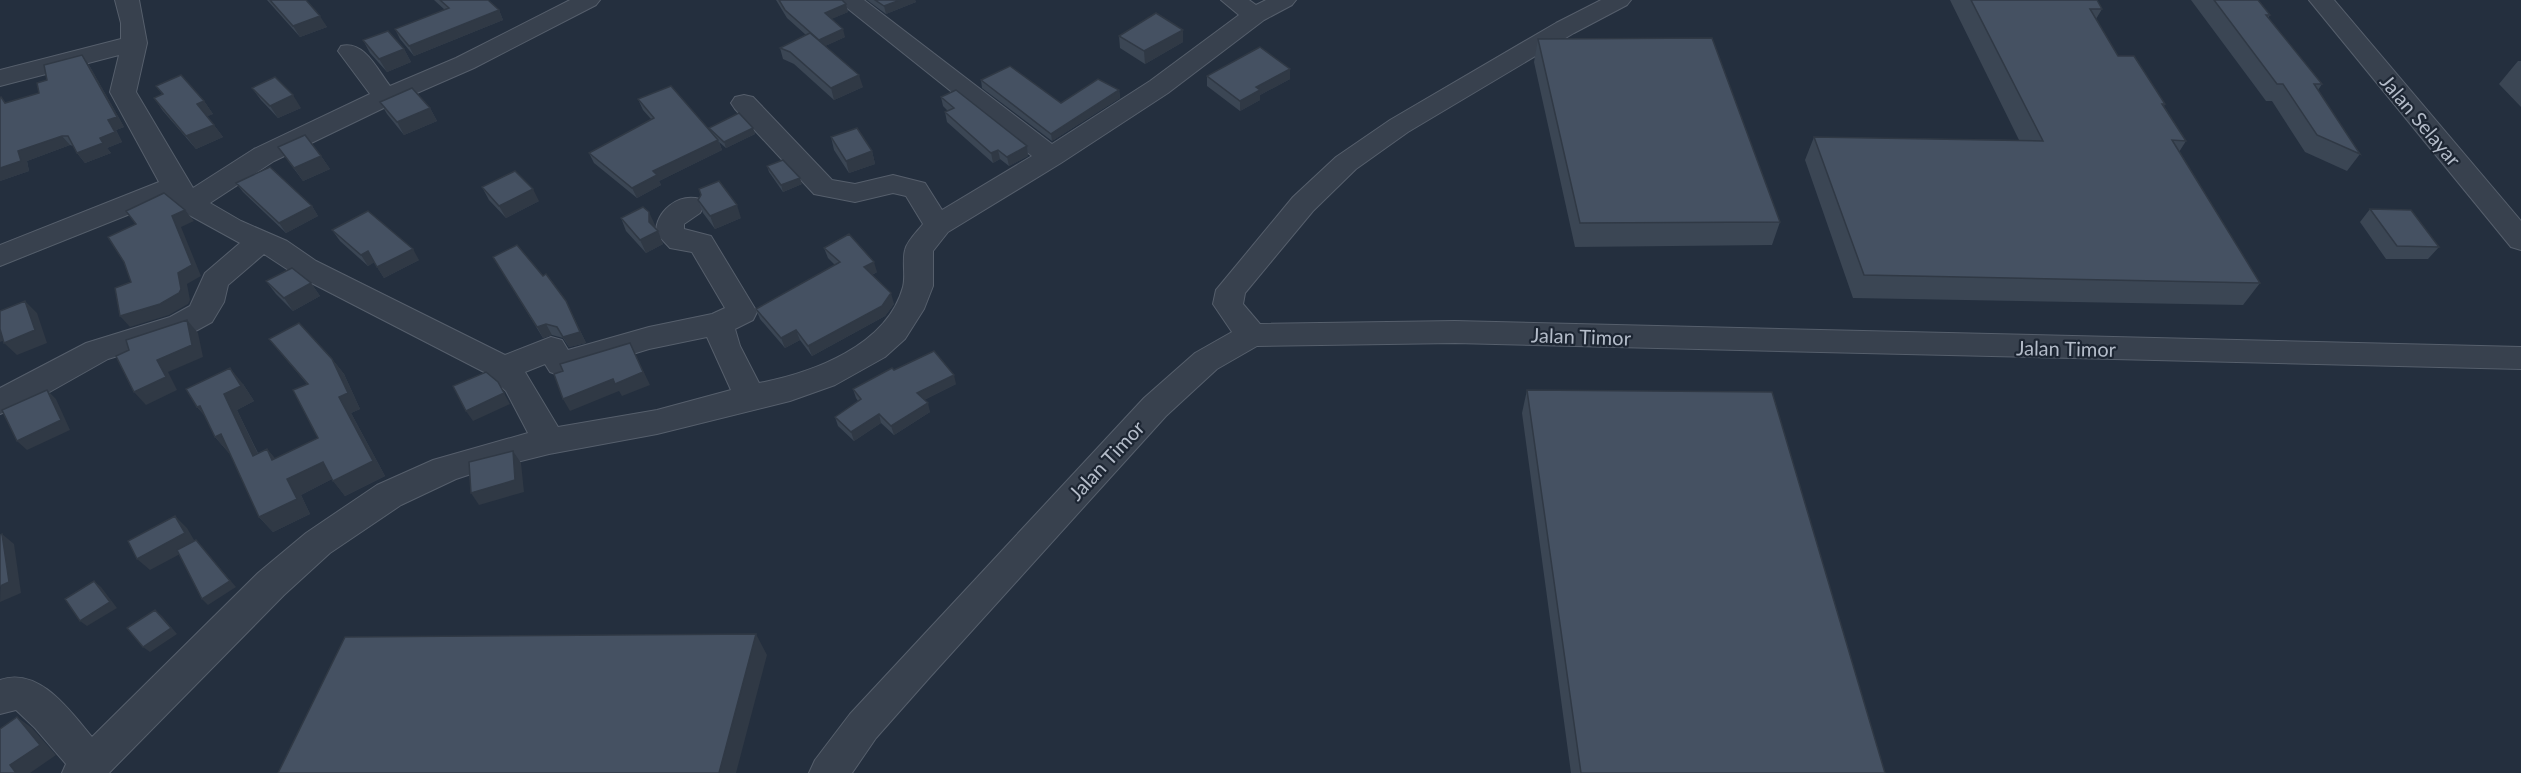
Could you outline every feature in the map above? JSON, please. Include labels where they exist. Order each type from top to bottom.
[{"type":"street","points":[[127,0],[134,17],[135,43],[123,92],[182,194],[231,228],[261,241],[306,268],[503,369],[517,383],[549,441]]},
{"type":"street","points":[[0,256],[182,194],[385,97],[465,63],[588,0]]},
{"type":"street","points":[[849,0],[1051,157]]},
{"type":"street","points":[[0,698],[7,693],[22,694],[38,706],[86,768],[271,584],[318,543],[359,513],[389,495],[445,469],[549,441],[657,422],[750,397],[790,389],[824,377],[884,340],[909,309],[918,286],[919,249],[938,225],[1051,157],[1159,87],[1244,8],[1284,0]]},
{"type":"street","points":[[1252,335],[1235,317],[1228,304],[1231,290],[1303,204],[1346,163],[1399,126],[1565,28],[1619,0]]},
{"type":"street","name":"Jalan Selayar","points":[[2321,0],[2521,240]]},
{"type":"street","points":[[0,78],[135,43]]},
{"type":"street","points":[[350,51],[385,97]]},
{"type":"street","points":[[744,103],[824,188],[865,193],[888,184],[909,186],[915,189],[938,225]]},
{"type":"street","points":[[503,369],[551,348],[561,364],[649,338],[719,324],[742,312],[726,286],[717,262],[701,243],[680,241],[670,233],[670,220],[690,206]]},
{"type":"street","points":[[0,402],[35,386],[97,351],[181,325],[201,314],[209,302],[215,280],[261,241]]},
{"type":"street","points":[[719,324],[724,346],[750,397]]},
{"type":"street","name":"Jalan Timor","points":[[830,773],[863,726],[917,665],[1155,407],[1206,361],[1252,335],[1455,332],[1855,344],[2521,358]]},
{"type":"building","points":[[270,0],[306,0],[320,16],[293,26]]},
{"type":"building","points":[[440,0],[488,0],[499,10],[409,46],[395,29],[449,8]]},
{"type":"building","points":[[779,0],[842,0],[846,4],[825,13],[843,29],[819,40],[785,10]]},
{"type":"building","points":[[875,0],[900,0],[884,6]]},
{"type":"building","points":[[1971,0],[2097,0],[2102,9],[2090,9],[2118,56],[2134,56],[2165,104],[2162,104],[2186,141],[2172,140],[2260,283],[1864,275],[1814,137],[2043,141]]},
{"type":"building","points":[[2214,0],[2258,0],[2270,15],[2266,15],[2322,84],[2314,84],[2360,154],[2317,135],[2283,84],[2277,84]]},
{"type":"building","points":[[1156,13],[1183,30],[1144,51],[1119,36]]},
{"type":"building","points":[[388,31],[404,49],[379,59],[363,40]]},
{"type":"building","points":[[810,33],[859,75],[831,88],[790,52],[780,48]]},
{"type":"building","points":[[1712,38],[1780,222],[1580,223],[1538,39]]},
{"type":"building","points":[[1260,47],[1290,69],[1256,87],[1260,90],[1240,101],[1207,76]]},
{"type":"building","points":[[82,55],[117,117],[108,120],[115,132],[100,138],[103,143],[77,153],[68,136],[62,136],[18,151],[21,161],[0,168],[0,98],[5,103],[39,93],[37,83],[47,80],[44,65]]},
{"type":"building","points":[[1010,66],[1061,103],[1098,79],[1119,90],[1051,134],[981,80]]},
{"type":"building","points":[[181,75],[204,101],[197,104],[214,125],[186,136],[154,98],[163,94],[156,86]]},
{"type":"building","points":[[275,77],[293,95],[270,106],[252,88]]},
{"type":"building","points":[[671,86],[718,140],[653,171],[657,175],[632,188],[589,153],[654,118],[638,99]]},
{"type":"building","points":[[412,88],[430,108],[397,122],[380,102]]},
{"type":"building","points":[[956,90],[1027,146],[1007,157],[998,150],[991,153],[945,112],[954,108],[941,97]]},
{"type":"building","points":[[739,113],[753,128],[724,142],[709,128]]},
{"type":"building","points":[[857,128],[872,151],[846,161],[831,137]]},
{"type":"building","points":[[305,135],[321,156],[294,168],[278,147]]},
{"type":"building","points":[[783,160],[800,178],[781,185],[767,166]]},
{"type":"building","points":[[270,167],[312,206],[279,223],[236,183]]},
{"type":"building","points":[[515,171],[533,189],[499,206],[482,187]]},
{"type":"building","points":[[719,181],[737,205],[710,216],[698,200],[701,195],[699,189]]},
{"type":"building","points":[[164,193],[185,210],[172,216],[192,265],[178,273],[181,289],[179,293],[160,304],[120,316],[115,288],[131,282],[124,262],[108,237],[136,224],[126,211]]},
{"type":"building","points":[[643,207],[649,212],[649,222],[658,231],[640,240],[621,218]]},
{"type":"building","points":[[2370,209],[2411,210],[2439,247],[2397,246]]},
{"type":"building","points":[[368,211],[413,249],[377,267],[368,251],[361,255],[332,230]]},
{"type":"building","points":[[849,234],[874,262],[864,267],[891,293],[882,306],[808,346],[796,330],[781,338],[756,309],[840,262],[824,248]]},
{"type":"building","points":[[517,245],[543,276],[546,274],[566,301],[580,332],[563,337],[557,327],[546,324],[537,327],[493,257]]},
{"type":"building","points":[[292,268],[311,283],[284,298],[266,281]]},
{"type":"building","points":[[25,301],[35,330],[4,343],[0,329],[0,311]]},
{"type":"building","points":[[187,320],[192,345],[157,360],[166,377],[134,392],[116,356],[129,350],[126,340]]},
{"type":"building","points":[[299,323],[332,359],[348,393],[339,397],[373,461],[333,481],[323,462],[287,479],[297,499],[259,517],[221,434],[215,437],[200,406],[197,407],[186,389],[230,368],[241,386],[224,394],[253,456],[267,449],[272,460],[318,438],[293,390],[308,384],[269,339]]},
{"type":"building","points":[[630,343],[643,372],[615,384],[613,379],[563,399],[554,374],[563,371],[560,364]]},
{"type":"building","points":[[934,351],[954,375],[917,393],[928,403],[891,426],[879,414],[851,432],[835,417],[861,399],[853,389],[892,368],[894,370]]},
{"type":"building","points":[[486,372],[498,382],[504,393],[466,411],[453,386]]},
{"type":"building","points":[[47,390],[61,420],[17,441],[2,410]]},
{"type":"building","points":[[1527,390],[1772,392],[1885,773],[1581,773]]},
{"type":"building","points":[[513,451],[515,480],[471,493],[469,462]]},
{"type":"building","points":[[175,516],[185,533],[137,559],[128,541]]},
{"type":"building","points":[[2,534],[9,582],[0,586],[0,535]]},
{"type":"building","points":[[196,540],[230,581],[202,599],[177,550]]},
{"type":"building","points":[[94,581],[110,602],[80,621],[65,599]]},
{"type":"building","points":[[155,610],[171,628],[143,647],[127,628]]},
{"type":"building","points":[[756,634],[719,773],[278,773],[345,637]]},
{"type":"building","points":[[17,717],[40,745],[10,765],[16,773],[0,773],[0,729]]}]
